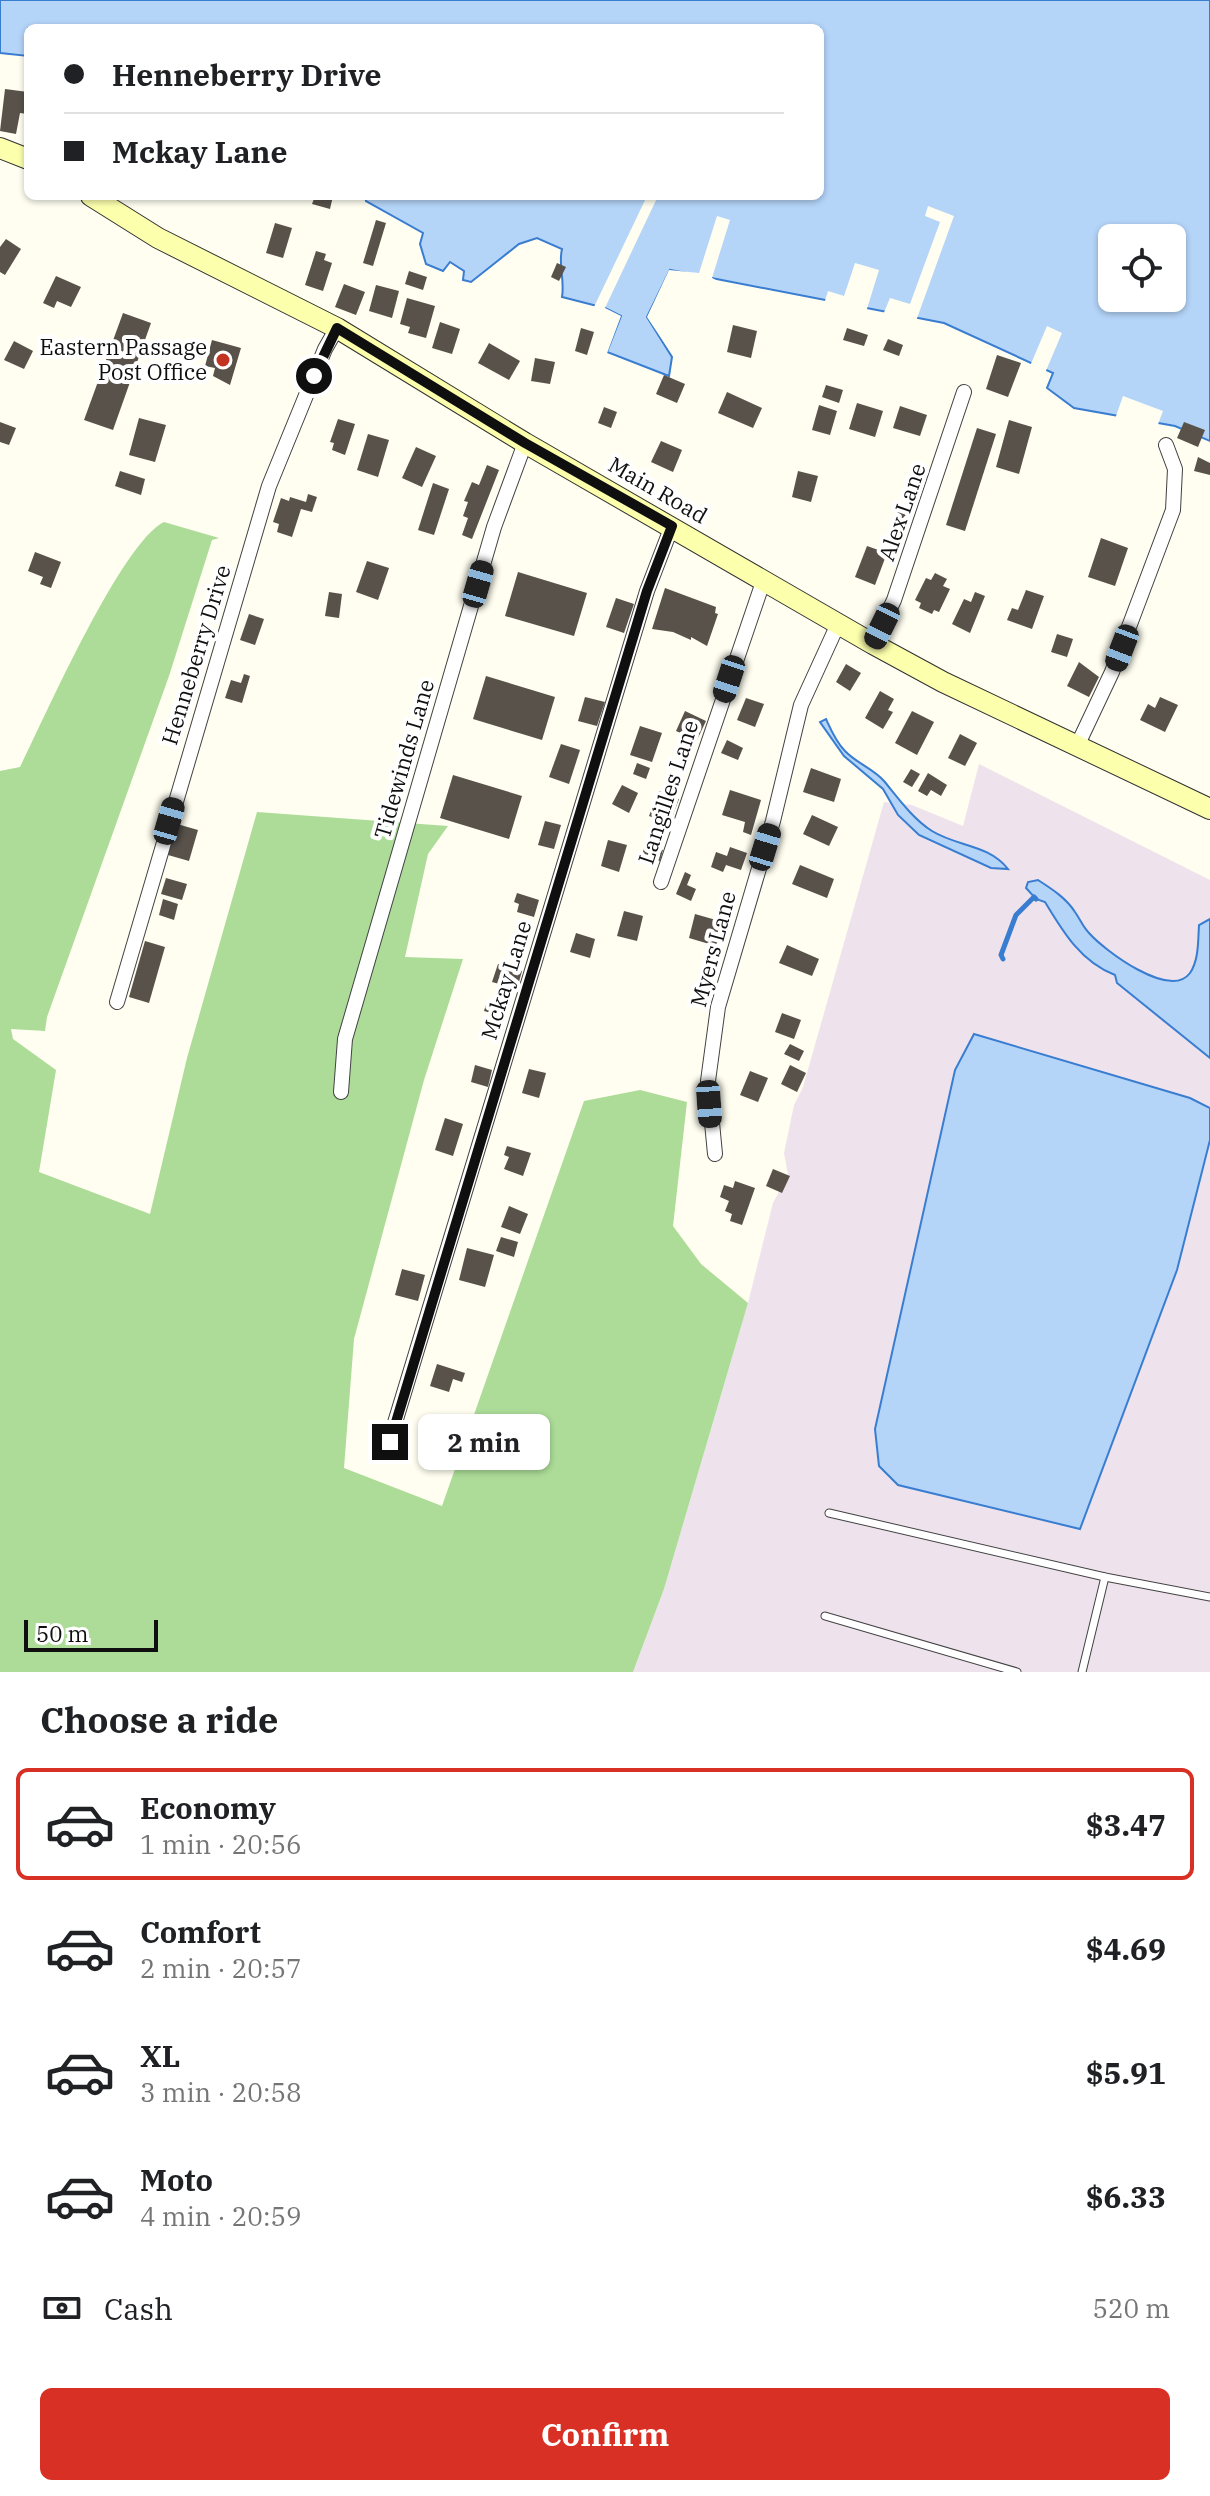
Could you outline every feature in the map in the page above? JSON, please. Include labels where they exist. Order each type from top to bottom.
[{"type":"main road","points":[[0,148],[24,157]]},
{"type":"main road","name":"Main Road","points":[[97,200],[158,238],[337,328],[525,443],[873,644],[943,682],[1210,809]]},
{"type":"street","name":"Henneberry Drive","points":[[117,1002],[269,486],[325,349],[337,328]]},
{"type":"street","name":"Alex Lane","points":[[873,644],[894,600],[964,392]]},
{"type":"street","name":"Tidewinds Lane","points":[[341,1092],[345,1039],[494,527],[525,443]]},
{"type":"street","points":[[1078,744],[1112,672],[1173,510],[1175,469],[1166,445]]},
{"type":"street","name":"Mckay Lane","points":[[387,1449],[647,591],[672,526]]},
{"type":"street","name":"Langilles Lane","points":[[661,882],[764,579]]},
{"type":"street","name":"Myers Lane","points":[[715,1154],[708,1081],[718,1007],[773,821],[801,705],[838,624]]},
{"type":"lane","points":[[829,1513],[1105,1577],[1210,1597]]},
{"type":"lane","points":[[1082,1672],[1105,1577]]},
{"type":"lane","points":[[825,1616],[1017,1672]]},
{"type":"shaded area","points":[[979,764],[1210,880],[1210,1672],[633,1672],[664,1589],[748,1303],[773,1203],[788,1175],[784,1153],[794,1105],[803,1087],[884,802],[912,805],[963,826]]},
{"type":"green space","points":[[164,522],[219,538],[212,540],[169,676],[47,1017],[45,1031],[11,1029],[13,1039],[56,1070],[39,1172],[150,1214],[187,1058],[257,812],[448,826],[428,854],[405,957],[463,959],[424,1080],[354,1339],[344,1468],[442,1506],[584,1101],[640,1090],[687,1102],[673,1226],[701,1264],[748,1303],[664,1589],[633,1672],[0,1672],[0,771],[20,767],[106,596],[146,537]]},
{"type":"water","points":[[0,0],[1210,0],[1210,441],[1175,426],[1074,408],[1047,388],[1053,373],[944,323],[670,270],[647,317],[672,357],[669,376],[607,352],[621,316],[605,308],[562,297],[562,249],[537,238],[519,244],[471,282],[463,280],[464,271],[450,262],[443,271],[426,264],[420,244],[423,233],[366,201],[824,200],[824,24],[24,24],[24,56],[0,53]]},
{"type":"water","points":[[826,719],[845,751],[880,777],[925,826],[942,836],[982,850],[1008,869],[991,868],[919,835],[898,815],[883,789],[844,756],[820,722]]},
{"type":"water","points":[[1038,880],[1067,902],[1087,931],[1108,950],[1138,970],[1168,981],[1181,980],[1190,973],[1197,956],[1199,925],[1210,919],[1210,1058],[1117,983],[1115,975],[1083,954],[1066,935],[1045,902],[1036,899],[1026,888],[1028,882]]},
{"type":"water","points":[[974,1034],[1190,1098],[1210,1108],[1210,1140],[1177,1270],[1080,1529],[898,1485],[879,1466],[875,1429],[955,1070]]},
{"type":"pier","points":[[645,200],[656,200],[605,308],[621,316],[606,356],[603,351],[616,318],[593,309]]},
{"type":"pier","points":[[928,206],[954,216],[916,321],[883,315],[890,298],[910,304],[940,222],[925,216]]},
{"type":"pier","points":[[717,216],[730,220],[712,278],[726,285],[672,274],[651,317],[675,353],[671,353],[647,317],[669,270],[699,273]]},
{"type":"pier","points":[[855,263],[879,270],[866,312],[824,304],[828,291],[844,296]]},
{"type":"pier","points":[[1047,326],[1062,333],[1045,373],[1030,366]]},
{"type":"pier","points":[[1123,396],[1163,411],[1157,427],[1115,419]]},
{"type":"building","points":[[5,89],[24,91],[24,114],[20,113],[16,134],[0,131]]},
{"type":"building","points":[[314,200],[332,200],[330,209],[312,204]]},
{"type":"building","points":[[376,220],[386,223],[373,266],[363,263]]},
{"type":"building","points":[[275,223],[292,228],[283,258],[266,253]]},
{"type":"building","points":[[6,239],[21,249],[5,275],[0,272],[0,247]]},
{"type":"building","points":[[316,251],[326,254],[324,260],[332,263],[323,291],[305,285]]},
{"type":"building","points":[[557,263],[566,267],[559,281],[551,277]]},
{"type":"building","points":[[409,271],[427,277],[423,290],[405,284]]},
{"type":"building","points":[[56,276],[81,287],[71,307],[57,301],[54,308],[43,303]]},
{"type":"building","points":[[344,284],[365,292],[356,315],[335,307]]},
{"type":"building","points":[[376,285],[399,291],[392,318],[369,311]]},
{"type":"building","points":[[407,298],[435,306],[426,338],[408,333],[410,327],[400,324]]},
{"type":"building","points":[[123,313],[151,323],[113,430],[84,420]]},
{"type":"building","points":[[440,322],[460,329],[452,354],[432,348]]},
{"type":"building","points":[[733,325],[757,331],[751,358],[727,352]]},
{"type":"building","points":[[581,328],[594,332],[587,355],[575,351]]},
{"type":"building","points":[[847,328],[868,335],[864,346],[843,340]]},
{"type":"building","points":[[888,339],[903,345],[899,356],[883,350]]},
{"type":"building","points":[[212,340],[241,348],[230,385],[213,376],[215,368],[205,366]]},
{"type":"building","points":[[14,341],[33,351],[24,369],[4,360]]},
{"type":"building","points":[[489,343],[520,361],[509,380],[478,363]]},
{"type":"building","points":[[997,355],[1021,363],[1008,397],[986,389]]},
{"type":"building","points":[[535,358],[555,362],[550,384],[531,381]]},
{"type":"building","points":[[664,375],[685,384],[677,403],[656,394]]},
{"type":"building","points":[[826,385],[843,390],[839,403],[822,397]]},
{"type":"building","points":[[727,392],[762,408],[753,428],[718,413]]},
{"type":"building","points":[[857,403],[883,411],[875,437],[849,429]]},
{"type":"building","points":[[819,405],[837,411],[830,435],[812,430]]},
{"type":"building","points":[[900,406],[927,415],[920,436],[893,428]]},
{"type":"building","points":[[604,407],[617,412],[611,428],[598,423]]},
{"type":"building","points":[[139,418],[166,425],[155,462],[129,455]]},
{"type":"building","points":[[338,419],[355,424],[345,455],[332,450],[334,443],[330,442]]},
{"type":"building","points":[[1009,420],[1032,427],[1019,474],[996,467]]},
{"type":"building","points":[[0,422],[16,428],[9,445],[0,442]]},
{"type":"building","points":[[1184,422],[1205,430],[1198,447],[1177,438]]},
{"type":"building","points":[[977,428],[996,434],[965,531],[946,525]]},
{"type":"building","points":[[368,434],[389,440],[378,477],[357,470]]},
{"type":"building","points":[[661,441],[682,450],[673,472],[651,462]]},
{"type":"building","points":[[416,447],[436,456],[422,487],[402,478]]},
{"type":"building","points":[[1198,457],[1210,463],[1210,475],[1194,471]]},
{"type":"building","points":[[487,465],[499,470],[472,539],[462,535],[468,518],[463,516],[468,502],[464,501],[472,482],[479,485]]},
{"type":"building","points":[[120,471],[145,479],[141,495],[115,486]]},
{"type":"building","points":[[798,471],[818,476],[811,502],[792,497]]},
{"type":"building","points":[[433,483],[449,489],[434,535],[418,530]]},
{"type":"building","points":[[308,494],[317,497],[312,512],[301,509],[292,537],[277,532],[279,524],[273,522],[281,498],[289,501],[290,497],[306,502]]},
{"type":"building","points":[[900,503],[912,507],[905,525],[894,521]]},
{"type":"building","points":[[1101,538],[1128,548],[1115,586],[1088,577]]},
{"type":"building","points":[[867,546],[887,553],[875,585],[855,577]]},
{"type":"building","points":[[35,552],[61,562],[51,588],[40,584],[43,577],[28,571]]},
{"type":"building","points":[[367,561],[389,568],[378,600],[356,592]]},
{"type":"building","points":[[518,572],[587,593],[574,636],[505,616]]},
{"type":"building","points":[[935,573],[947,579],[943,586],[950,589],[939,612],[934,610],[932,614],[919,608],[921,603],[915,600],[926,578],[931,580]]},
{"type":"building","points":[[665,588],[716,607],[715,613],[718,614],[707,646],[691,637],[691,640],[673,632],[652,629]]},
{"type":"building","points":[[1026,590],[1044,596],[1032,629],[1007,620],[1012,608],[1018,610]]},
{"type":"building","points":[[329,592],[342,594],[339,618],[325,616]]},
{"type":"building","points":[[975,592],[985,596],[970,633],[952,624],[964,599],[971,602]]},
{"type":"building","points":[[616,598],[634,604],[624,633],[606,627]]},
{"type":"building","points":[[249,614],[264,619],[255,645],[240,640]]},
{"type":"building","points":[[1057,634],[1073,639],[1067,657],[1051,652]]},
{"type":"building","points":[[1079,662],[1099,677],[1089,697],[1067,686]]},
{"type":"building","points":[[846,664],[861,673],[850,691],[836,682]]},
{"type":"building","points":[[244,674],[250,676],[242,703],[225,698],[231,680],[241,683]]},
{"type":"building","points":[[486,676],[555,697],[542,740],[473,719]]},
{"type":"building","points":[[880,691],[894,699],[888,710],[893,712],[883,729],[865,718]]},
{"type":"building","points":[[585,697],[605,702],[597,726],[578,721]]},
{"type":"building","points":[[1160,697],[1178,705],[1165,732],[1140,720],[1148,704],[1155,708]]},
{"type":"building","points":[[746,698],[764,704],[755,727],[737,720]]},
{"type":"building","points":[[685,711],[706,721],[697,740],[676,731]]},
{"type":"building","points":[[912,711],[934,722],[917,755],[895,743]]},
{"type":"building","points":[[640,726],[662,733],[652,762],[630,755]]},
{"type":"building","points":[[960,734],[977,743],[965,766],[948,758]]},
{"type":"building","points":[[727,740],[743,748],[738,760],[721,753]]},
{"type":"building","points":[[561,744],[580,750],[569,784],[549,777]]},
{"type":"building","points":[[637,763],[650,768],[646,779],[633,774]]},
{"type":"building","points":[[811,768],[841,779],[834,802],[803,792]]},
{"type":"building","points":[[911,769],[920,774],[912,787],[903,782]]},
{"type":"building","points":[[928,773],[947,785],[941,796],[931,790],[927,796],[918,791]]},
{"type":"building","points":[[453,775],[522,796],[509,839],[440,818]]},
{"type":"building","points":[[622,785],[638,793],[629,813],[612,804]]},
{"type":"building","points":[[730,790],[761,800],[751,835],[743,832],[745,822],[722,815]]},
{"type":"building","points":[[659,791],[679,799],[668,828],[661,825],[662,821],[649,816]]},
{"type":"building","points":[[812,815],[838,827],[829,846],[803,834]]},
{"type":"building","points":[[545,821],[561,825],[554,849],[538,845]]},
{"type":"building","points":[[177,824],[198,830],[189,861],[168,855]]},
{"type":"building","points":[[608,840],[627,845],[619,872],[601,866]]},
{"type":"building","points":[[645,844],[663,850],[660,861],[642,856]]},
{"type":"building","points":[[730,847],[747,853],[741,870],[726,865],[723,872],[711,867],[716,852],[727,856]]},
{"type":"building","points":[[800,865],[834,879],[827,898],[792,884]]},
{"type":"building","points":[[685,872],[691,875],[687,885],[696,889],[691,901],[676,894]]},
{"type":"building","points":[[166,878],[187,884],[182,900],[161,894]]},
{"type":"building","points":[[517,893],[539,900],[534,917],[517,912],[519,904],[514,902]]},
{"type":"building","points":[[163,899],[178,904],[174,920],[159,915]]},
{"type":"building","points":[[624,911],[643,916],[637,941],[617,936]]},
{"type":"building","points":[[695,914],[723,922],[716,946],[689,938]]},
{"type":"building","points":[[576,933],[595,939],[590,958],[570,952]]},
{"type":"building","points":[[145,941],[165,947],[149,1003],[129,997]]},
{"type":"building","points":[[787,945],[819,959],[812,976],[779,963]]},
{"type":"building","points":[[498,964],[522,971],[517,989],[492,982]]},
{"type":"building","points":[[487,1001],[508,1007],[505,1017],[484,1011]]},
{"type":"building","points":[[782,1013],[801,1020],[794,1039],[775,1032]]},
{"type":"building","points":[[790,1044],[804,1051],[799,1061],[784,1054]]},
{"type":"building","points":[[475,1065],[492,1070],[488,1087],[471,1082]]},
{"type":"building","points":[[790,1065],[806,1073],[797,1092],[781,1084]]},
{"type":"building","points":[[529,1069],[546,1073],[539,1098],[522,1093]]},
{"type":"building","points":[[750,1071],[768,1078],[758,1102],[740,1095]]},
{"type":"building","points":[[445,1118],[463,1124],[453,1156],[435,1150]]},
{"type":"building","points":[[507,1146],[531,1153],[523,1176],[504,1169],[509,1157],[504,1155]]},
{"type":"building","points":[[773,1169],[790,1176],[782,1193],[766,1186]]},
{"type":"building","points":[[735,1181],[755,1188],[742,1225],[730,1221],[732,1214],[725,1211],[729,1201],[720,1197],[724,1185],[733,1188]]},
{"type":"building","points":[[509,1206],[528,1214],[520,1234],[501,1227]]},
{"type":"building","points":[[501,1237],[518,1242],[514,1257],[496,1251]]},
{"type":"building","points":[[467,1248],[494,1255],[485,1287],[459,1280]]},
{"type":"building","points":[[402,1269],[425,1275],[418,1301],[395,1295]]},
{"type":"building","points":[[437,1364],[465,1373],[462,1382],[453,1379],[449,1392],[430,1386]]},
{"type":"waterway","points":[[1003,959],[1001,955],[1016,915],[1034,897],[1036,899]]},
{"type":"place","name":"Eastern Passage Post Office","points":[[223,360]]},
{"type":"route","points":[[314,376],[337,328],[525,443],[672,526],[647,591],[390,1442]]}]
